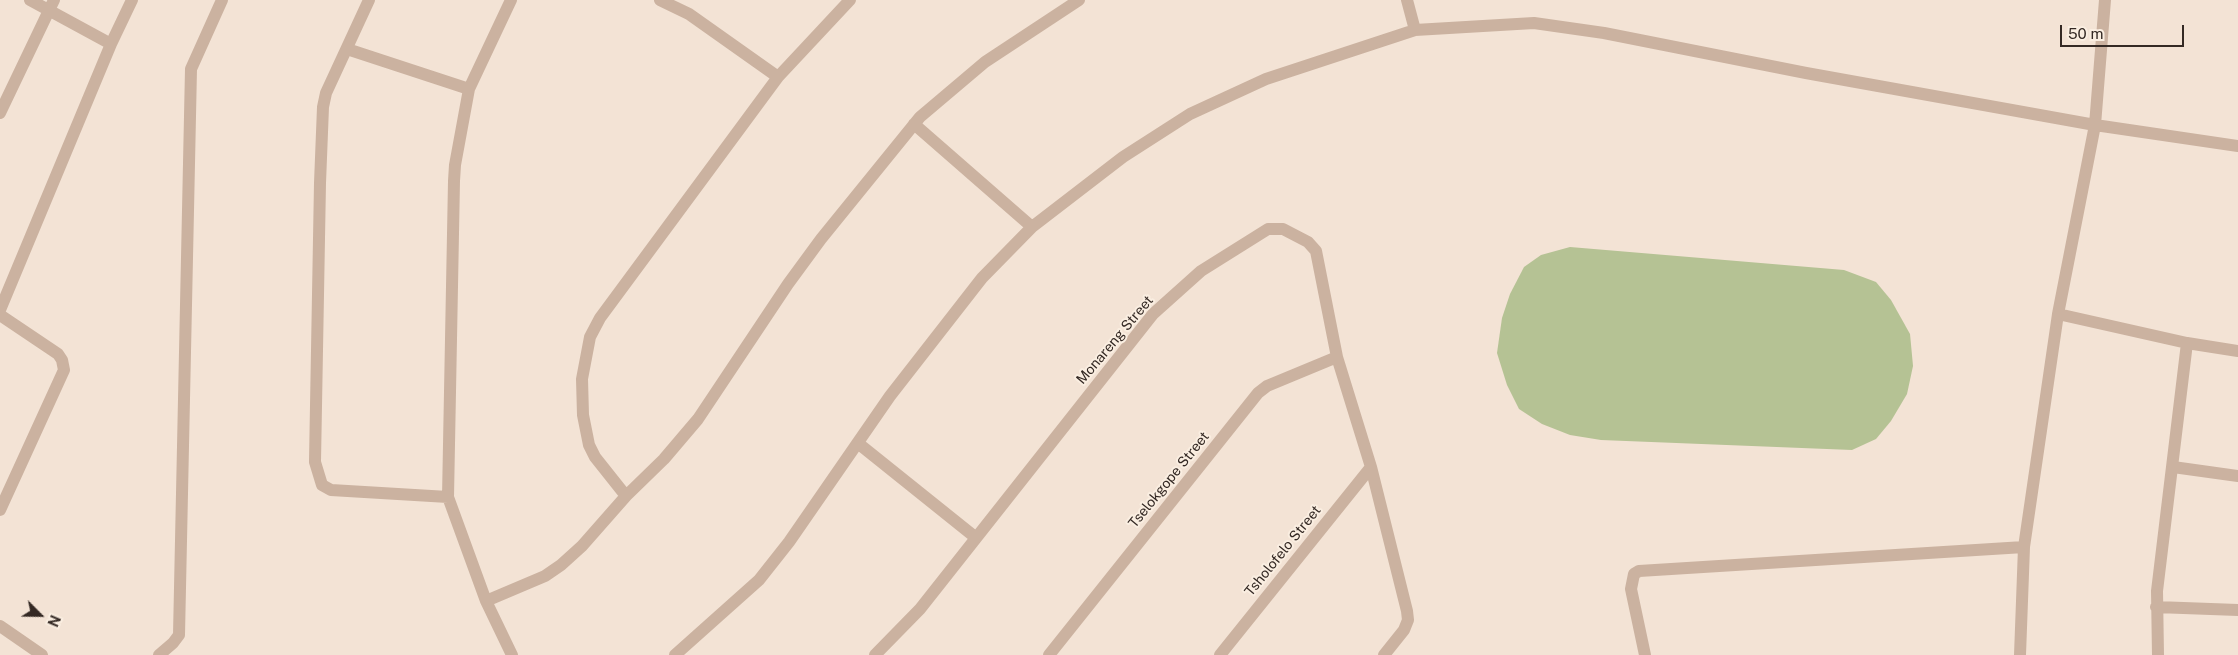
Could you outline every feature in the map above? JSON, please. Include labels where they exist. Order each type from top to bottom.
[{"type":"street","points":[[30,0],[51,6],[111,44]]},
{"type":"street","points":[[0,310],[111,44],[132,0]]},
{"type":"street","points":[[159,655],[179,635],[191,69],[222,0]]},
{"type":"street","points":[[369,0],[326,93],[323,113],[319,203],[316,470],[322,485],[331,490],[448,497]]},
{"type":"street","points":[[511,0],[469,89],[455,165],[448,497],[486,602],[512,655]]},
{"type":"street","points":[[660,0],[689,14],[778,77]]},
{"type":"street","points":[[626,496],[595,457],[589,445],[583,414],[582,378],[590,337],[600,318],[778,77],[850,0]]},
{"type":"street","points":[[486,602],[545,576],[561,565],[582,546],[626,496],[664,459],[698,419],[810,254],[914,124],[985,62],[1079,0]]},
{"type":"street","points":[[1407,0],[1415,30]]},
{"type":"street","points":[[2020,655],[2024,547],[2058,314],[2094,125],[2105,0]]},
{"type":"street","points":[[0,113],[51,6]]},
{"type":"street","points":[[675,655],[759,580],[790,542],[890,396],[982,278],[1032,227],[1124,157],[1190,114],[1266,79],[1415,30],[1534,23],[1596,32],[2094,125],[2238,146]]},
{"type":"street","points":[[347,49],[469,89]]},
{"type":"street","points":[[914,124],[1032,227]]},
{"type":"street","name":"Monareng Street","points":[[875,655],[920,609],[1153,314],[1201,271],[1268,229],[1283,229],[1295,233],[1308,242],[1316,251],[1337,357],[1371,467],[1408,620],[1404,630],[1384,655]]},
{"type":"street","points":[[2058,314],[2188,343],[2238,351]]},
{"type":"street","points":[[0,315],[58,354],[62,360],[64,370],[0,510]]},
{"type":"street","points":[[2158,655],[2156,607],[2188,343]]},
{"type":"street","name":"Tselokgope Street","points":[[1049,655],[1258,393],[1267,386],[1337,357]]},
{"type":"street","points":[[858,444],[975,537]]},
{"type":"street","name":"Tsholofelo Street","points":[[1220,655],[1371,467]]},
{"type":"street","points":[[2173,467],[2238,476]]},
{"type":"street","points":[[1645,655],[1631,589],[1634,574],[1639,571],[2024,547]]},
{"type":"street","points":[[2156,607],[2238,610]]},
{"type":"street","points":[[0,626],[42,655]]},
{"type":"green space","points":[[1570,247],[1844,270],[1876,282],[1891,300],[1910,334],[1913,366],[1907,394],[1891,421],[1876,439],[1852,450],[1601,440],[1570,435],[1542,424],[1519,409],[1507,385],[1497,353],[1502,318],[1510,294],[1524,267],[1541,255]]}]
